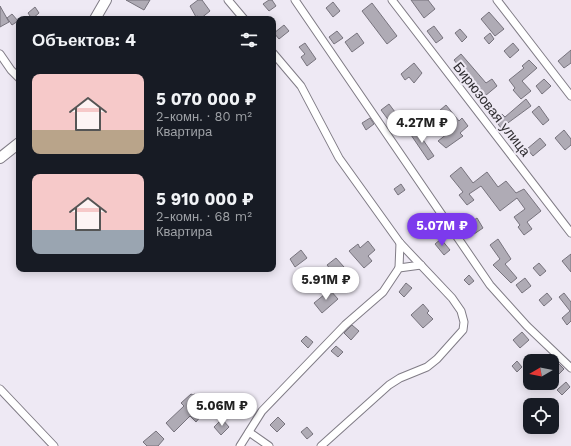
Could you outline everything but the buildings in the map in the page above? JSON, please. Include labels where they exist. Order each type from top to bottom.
[{"type":"street","points":[[97,16],[106,0]]},
{"type":"street","points":[[228,0],[241,16]]},
{"type":"street","points":[[295,0],[490,285],[527,326],[571,368]]},
{"type":"street","name":"Бирюзовая улица","points":[[392,0],[571,233]]},
{"type":"street","points":[[497,0],[571,96]]},
{"type":"street","points":[[0,54],[16,75]]},
{"type":"street","points":[[276,57],[301,86],[339,158],[400,243],[452,298],[461,311],[464,322],[463,330],[437,359],[427,367],[400,378],[389,386],[321,446]]},
{"type":"street","points":[[0,158],[16,145]]},
{"type":"street","points":[[240,446],[262,411],[345,325],[383,292],[399,268],[400,243]]},
{"type":"street","points":[[399,268],[421,265]]},
{"type":"street","points":[[0,389],[54,446]]},
{"type":"street","points":[[249,432],[269,446]]}]
